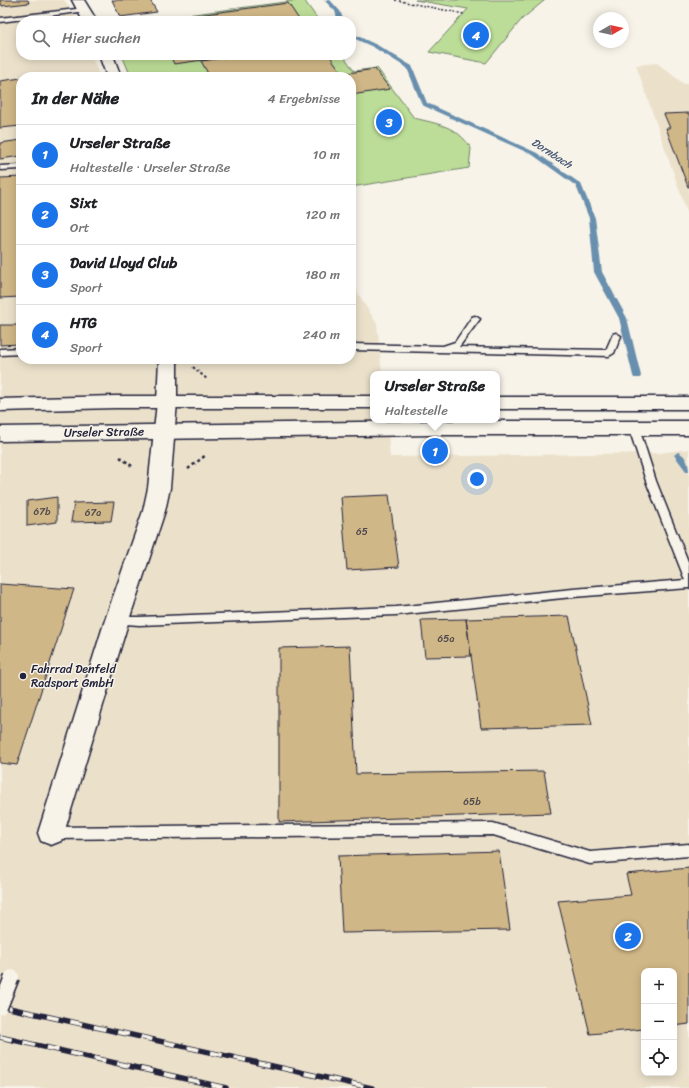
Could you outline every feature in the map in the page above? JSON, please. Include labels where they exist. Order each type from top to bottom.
[{"type":"street","points":[[108,60],[112,72]]},
{"type":"street","points":[[52,833],[116,620],[154,511],[159,488],[168,402],[168,364]]},
{"type":"street","points":[[0,405],[168,402],[370,402]]},
{"type":"street","points":[[500,402],[689,403]]},
{"type":"street","name":"Urseler Straße","points":[[0,434],[165,431],[689,428]]},
{"type":"lane","points":[[7,12],[84,9]]},
{"type":"lane","points":[[31,16],[84,9]]},
{"type":"lane","points":[[0,20],[16,18]]},
{"type":"lane","points":[[0,168],[16,167]]},
{"type":"lane","points":[[443,349],[458,344],[475,319]]},
{"type":"lane","points":[[356,347],[609,353],[616,336]]},
{"type":"lane","points":[[0,352],[16,351]]},
{"type":"lane","points":[[634,428],[651,481],[689,578]]},
{"type":"lane","points":[[116,620],[139,621],[396,611],[689,584]]},
{"type":"lane","points":[[52,833],[493,829],[590,858],[689,850]]},
{"type":"lane","points":[[0,1007],[12,977]]},
{"type":"path","points":[[395,0],[464,14]]},
{"type":"path","points":[[117,456],[122,457],[132,466],[133,475]]},
{"type":"shaded area","points":[[0,0],[64,0],[71,8],[75,16],[16,16],[16,60],[93,60],[98,72],[16,72],[16,364],[356,364],[356,290],[377,324],[382,371],[370,371],[370,423],[387,423],[390,457],[659,453],[689,449],[689,1088],[0,1088]]},
{"type":"shaded area","points":[[657,63],[684,84],[689,83],[689,218],[636,65]]},
{"type":"green space","points":[[304,0],[315,16],[179,16]]},
{"type":"green space","points":[[415,0],[545,0],[522,19],[486,63],[429,52],[468,9]]},
{"type":"green space","points":[[124,60],[346,60],[354,71],[377,68],[414,118],[453,130],[466,141],[471,148],[469,168],[356,186],[356,72],[129,72]]},
{"type":"building","points":[[0,0],[28,0],[29,3],[2,6]]},
{"type":"building","points":[[112,0],[150,0],[157,12],[127,16],[120,16]]},
{"type":"building","points":[[288,3],[297,16],[190,16]]},
{"type":"building","points":[[172,60],[203,60],[174,64]]},
{"type":"building","points":[[333,60],[341,72],[207,72],[201,61]]},
{"type":"building","points":[[375,69],[390,89],[356,94],[356,72],[355,72]]},
{"type":"building","points":[[16,79],[16,126],[0,128],[0,81]]},
{"type":"building","points":[[689,113],[688,187],[666,128],[670,128],[664,114]]},
{"type":"building","points":[[16,141],[16,157],[0,159],[0,143]]},
{"type":"building","points":[[16,177],[16,297],[0,298],[0,178]]},
{"type":"building","points":[[0,325],[16,325],[16,344],[0,345]]},
{"type":"building","points":[[389,495],[399,567],[347,570],[341,497]]},
{"type":"building","points":[[57,497],[57,522],[27,526],[27,501]]},
{"type":"building","points":[[114,502],[111,521],[71,522],[74,503]]},
{"type":"building","name":"Fahrrad Denfeld Radsport GmbH","points":[[0,584],[74,589],[17,765],[0,763]]},
{"type":"building","points":[[569,616],[592,725],[481,728],[466,619]]},
{"type":"building","points":[[466,619],[471,656],[425,657],[421,620]]},
{"type":"building","points":[[350,646],[356,774],[544,771],[551,813],[279,822],[279,648]]},
{"type":"building","points":[[499,851],[510,930],[342,933],[338,856]]},
{"type":"building","points":[[689,868],[689,1024],[677,1026],[677,968],[641,968],[641,1029],[590,1034],[558,901],[631,895],[626,874]]},
{"type":"waterway","name":"Dornbach","points":[[327,0],[337,11],[339,16]]},
{"type":"waterway","name":"Dornbach","points":[[356,37],[375,46],[410,67],[424,104],[535,154],[579,185],[592,218],[598,272],[623,318],[637,376]]},
{"type":"waterway","name":"Dornbach","points":[[678,455],[689,469]]},
{"type":"railway","points":[[0,1006],[372,1088]]},
{"type":"railway","points":[[0,1037],[226,1088]]},
{"type":"place","name":"HTG","points":[[476,35]]},
{"type":"place","name":"David Lloyd Club","points":[[389,122]]},
{"type":"place","name":"Urseler Straße","points":[[435,451]]},
{"type":"place","name":"Fahrrad Denfeld Radsport GmbH","points":[[23,676]]},
{"type":"place","name":"Sixt","points":[[628,936]]}]
